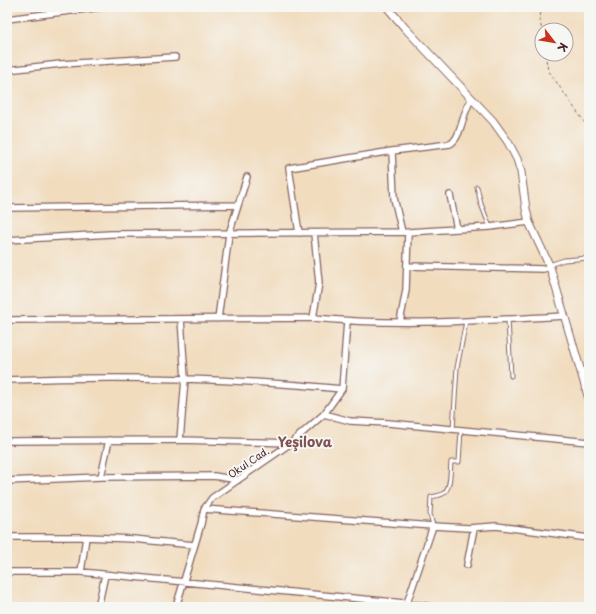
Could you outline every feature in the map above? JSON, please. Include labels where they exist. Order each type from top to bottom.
[{"type":"street","points":[[7,18],[102,7]]},
{"type":"street","points":[[387,7],[493,122],[508,142],[517,159],[521,172],[529,222],[550,266],[589,399]]},
{"type":"street","points":[[7,70],[61,64],[175,57]]},
{"type":"street","points":[[299,233],[290,168],[392,151],[452,143],[456,138],[466,108],[472,99]]},
{"type":"street","points":[[392,151],[394,198],[405,232],[408,266],[406,290],[400,322]]},
{"type":"street","points":[[218,320],[229,234],[247,176]]},
{"type":"street","points":[[450,195],[457,229]]},
{"type":"street","points":[[7,208],[238,205]]},
{"type":"street","points":[[7,240],[111,234],[405,232],[490,227],[529,222]]},
{"type":"street","points":[[313,318],[319,284],[314,233]]},
{"type":"street","points":[[408,266],[543,268],[550,266]]},
{"type":"street","points":[[7,320],[218,320],[313,318],[347,321],[400,322],[466,321],[564,316]]},
{"type":"street","points":[[180,440],[185,379],[181,319]]},
{"type":"street","points":[[7,380],[72,378],[185,379],[284,384],[342,390],[347,321]]},
{"type":"street","name":"Okul Cad.","points":[[176,607],[204,509],[212,498],[291,443],[324,414],[342,390]]},
{"type":"street","points":[[324,414],[350,421],[453,428],[589,442]]},
{"type":"street","points":[[101,477],[109,440]]},
{"type":"street","points":[[7,441],[180,440],[291,443]]},
{"type":"street","points":[[7,480],[214,476],[238,480]]},
{"type":"street","points":[[204,509],[433,526],[474,528],[496,526],[589,538]]},
{"type":"street","points":[[405,604],[433,526]]},
{"type":"street","points":[[467,566],[474,528]]},
{"type":"street","points":[[7,537],[86,537],[133,539],[194,545]]},
{"type":"street","points":[[81,572],[86,537]]},
{"type":"street","points":[[7,572],[81,572],[184,581],[432,607]]},
{"type":"street","points":[[98,607],[105,574]]},
{"type":"lane","points":[[477,187],[480,201],[490,227]]},
{"type":"lane","points":[[550,266],[564,260],[589,258]]},
{"type":"lane","points":[[508,319],[511,376]]},
{"type":"lane","points":[[453,428],[457,368],[466,321]]},
{"type":"lane","points":[[433,526],[430,514],[431,497],[445,493],[448,487],[452,462],[459,462],[461,429]]},
{"type":"path","points":[[540,22],[541,7]]},
{"type":"path","points":[[546,62],[548,70],[587,126]]},
{"type":"district","name":"Yeşilova","points":[[305,441]]}]
